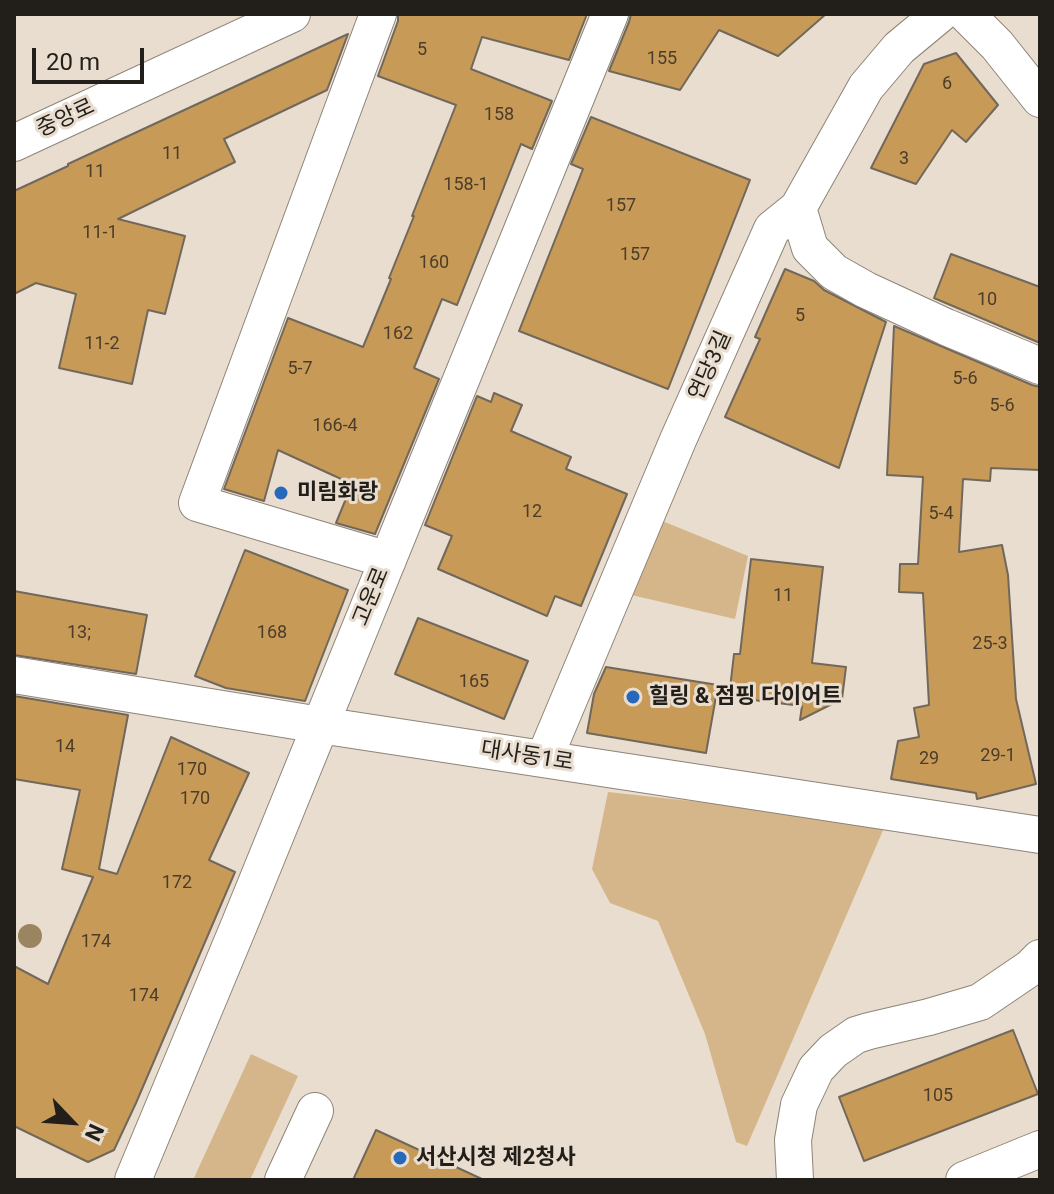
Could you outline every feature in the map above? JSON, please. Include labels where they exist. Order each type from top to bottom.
[{"type":"street","name":"중앙로","points":[[14,143],[292,14]]},
{"type":"street","points":[[378,14],[197,503],[388,560]]},
{"type":"street","name":"고운로","points":[[133,1180],[610,14]]},
{"type":"street","name":"연당3길","points":[[544,759],[665,469],[772,229],[798,208],[866,87],[899,48],[940,14]]},
{"type":"street","points":[[966,14],[997,45],[1040,99]]},
{"type":"street","points":[[798,208],[810,248],[834,272],[932,321],[1040,366]]},
{"type":"street","name":"대사동1로","points":[[14,675],[1040,835]]},
{"type":"street","points":[[795,1180],[793,1140],[799,1105],[816,1069],[833,1051],[856,1035],[980,1002],[1040,958]]},
{"type":"street","points":[[283,1180],[315,1111]]},
{"type":"street","points":[[964,1180],[1040,1149]]},
{"type":"shaded area","points":[[660,520],[748,556],[735,619],[627,594]]},
{"type":"shaded area","points":[[608,792],[874,821],[884,828],[747,1146],[736,1142],[705,1034],[658,921],[610,903],[592,869]]},
{"type":"shaded area","points":[[251,1054],[298,1076],[250,1180],[193,1180]]},
{"type":"building","points":[[398,14],[587,14],[569,60],[482,37],[471,69],[552,101],[532,149],[521,144],[457,305],[442,299],[414,368],[439,379],[375,534],[336,523],[352,484],[278,450],[264,501],[224,489],[288,318],[363,347],[456,105],[378,76]]},
{"type":"building","points":[[631,14],[826,14],[778,56],[719,30],[680,90],[609,71]]},
{"type":"building","points":[[348,34],[327,90],[224,139],[235,162],[118,219],[185,236],[165,314],[148,310],[132,384],[59,368],[76,294],[36,283],[14,294],[14,191]]},
{"type":"building","points":[[956,53],[998,105],[966,142],[952,130],[916,184],[871,168],[924,64]]},
{"type":"building","points":[[591,117],[750,180],[668,389],[519,331],[583,169],[571,164]]},
{"type":"building","points":[[951,254],[1040,287],[1040,343],[934,298]]},
{"type":"building","points":[[785,269],[814,281],[824,290],[886,322],[839,468],[725,417],[760,339],[755,337]]},
{"type":"building","points":[[894,326],[1040,387],[1040,470],[991,468],[990,481],[963,479],[959,552],[1002,545],[1008,575],[1016,699],[1036,784],[977,799],[976,793],[891,779],[898,741],[919,737],[914,708],[929,705],[923,593],[899,592],[900,564],[918,564],[923,477],[887,475]]},
{"type":"building","points":[[494,393],[522,405],[511,431],[571,457],[566,469],[627,494],[581,606],[555,596],[547,616],[438,569],[452,536],[425,525],[477,396],[491,402]]},
{"type":"building","points":[[245,550],[348,590],[305,701],[226,688],[195,676]]},
{"type":"building","points":[[751,559],[823,567],[812,663],[846,667],[842,699],[800,720],[802,706],[729,697],[734,654],[740,654]]},
{"type":"building","points":[[14,591],[147,615],[136,674],[14,655]]},
{"type":"building","points":[[418,618],[528,661],[504,719],[395,674]]},
{"type":"building","points":[[606,667],[718,685],[706,753],[587,733],[594,694]]},
{"type":"building","points":[[14,696],[128,715],[99,869],[117,874],[171,737],[249,773],[209,860],[235,872],[114,1150],[88,1162],[14,1126],[14,966],[48,984],[93,877],[62,869],[80,790],[14,779]]},
{"type":"building","points":[[1013,1030],[1038,1094],[864,1161],[839,1097]]},
{"type":"building","name":"서산시청 제2청사","points":[[376,1130],[484,1180],[353,1180]]},
{"type":"place","name":"미림화랑","points":[[281,493]]},
{"type":"place","name":"힐링 & 점핑 다이어트","points":[[633,697]]},
{"type":"place","name":"서산시청 제2청사","points":[[400,1158]]}]
